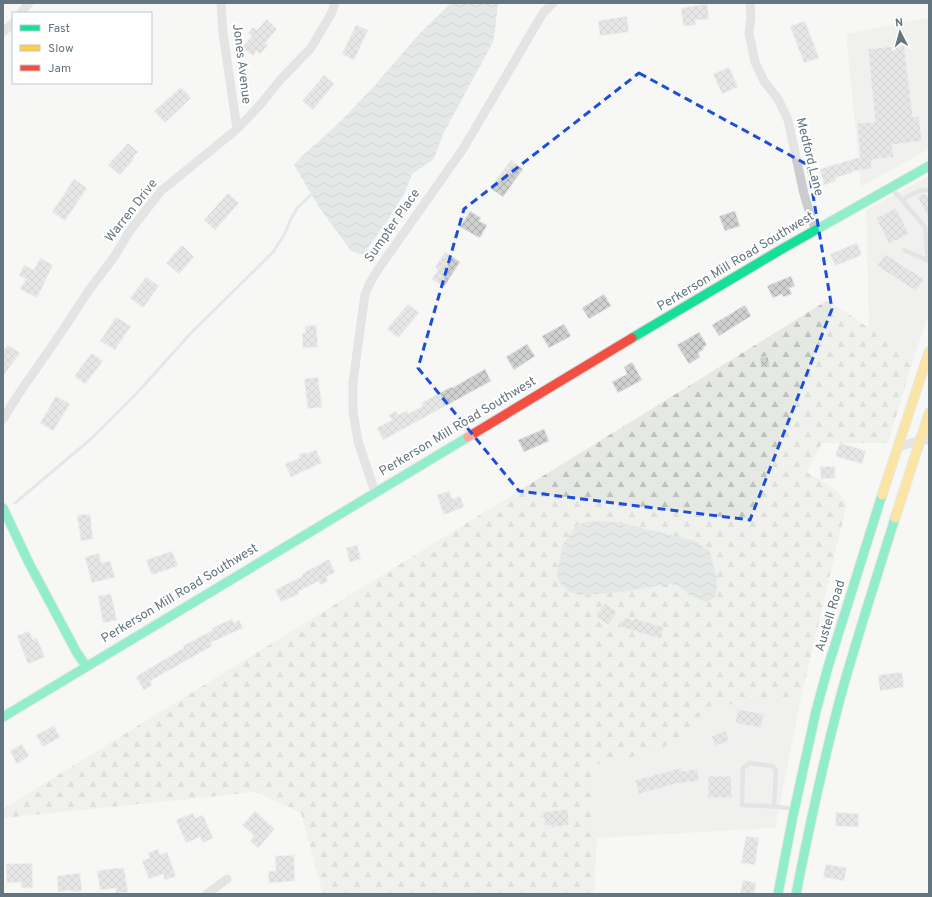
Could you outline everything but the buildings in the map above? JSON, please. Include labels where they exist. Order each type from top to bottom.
[{"type":"street","points":[[23,12],[29,3]]},
{"type":"street","name":"Jones Avenue","points":[[221,3],[223,33],[236,129]]},
{"type":"street","name":"Warren Drive","points":[[3,419],[89,290],[114,257],[129,232],[161,191],[236,129],[260,105],[281,78],[311,48],[331,14],[335,3]]},
{"type":"street","name":"Sumpter Place","points":[[375,492],[358,442],[353,412],[353,382],[365,294],[379,268],[463,149],[543,13],[553,3]]},
{"type":"street","name":"Medford Lane","points":[[750,3],[751,17],[749,34],[755,62],[764,81],[778,99],[788,120],[804,194],[816,229]]},
{"type":"street","points":[[3,32],[12,24]]},
{"type":"street","name":"Perkerson Mill Road Southwest","points":[[3,717],[736,276],[816,229],[929,166]]},
{"type":"street","name":"Austell Road","points":[[778,894],[794,809],[816,710],[889,473],[929,352]]},
{"type":"street","points":[[796,894],[817,790],[853,652],[925,440],[929,413]]},
{"type":"street","points":[[898,447],[925,440]]},
{"type":"street","points":[[3,508],[29,563],[77,653],[86,666]]},
{"type":"street","points":[[207,894],[227,879]]},
{"type":"lane","points":[[890,187],[925,227],[929,261]]},
{"type":"lane","points":[[902,200],[917,192],[927,189],[929,190]]},
{"type":"lane","points":[[904,250],[929,261]]},
{"type":"lane","points":[[774,806],[776,772],[773,766],[748,763],[743,768],[742,805],[774,806],[781,806],[794,809]]},
{"type":"highlighted area","points":[[639,73],[808,165],[832,309],[750,520],[519,491],[418,368],[464,209]]},
{"type":"shaded area","points":[[929,18],[929,149],[861,187],[846,34]]},
{"type":"shaded area","points":[[929,176],[929,314],[915,354],[869,328],[866,210]]},
{"type":"shaded area","points":[[801,698],[775,828],[597,838],[594,765],[656,752],[702,707]]},
{"type":"green space","points":[[828,300],[869,328],[915,354],[888,443],[822,443],[807,472],[833,488],[847,503],[801,698],[703,707],[697,725],[656,752],[594,765],[597,838],[594,894],[323,894],[301,813],[256,792],[3,818],[3,809]]},
{"type":"water","points":[[451,3],[498,3],[493,42],[443,134],[434,159],[412,174],[404,194],[363,255],[351,251],[319,207],[294,165],[341,121],[377,83],[419,34]]},
{"type":"water","points":[[593,521],[616,522],[696,541],[710,552],[717,581],[714,598],[705,602],[689,595],[678,585],[667,584],[622,592],[579,595],[568,591],[559,582],[557,573],[563,544],[578,524]]},
{"type":"waterway","points":[[15,503],[91,439],[137,393],[190,334],[273,252],[284,235],[297,208],[311,195]]},
{"type":"traffic: fast","points":[[632,338],[782,249],[929,166]]},
{"type":"traffic: fast","points":[[3,717],[468,437]]},
{"type":"traffic: fast","points":[[778,894],[816,711],[828,667],[882,495]]},
{"type":"traffic: fast","points":[[3,508],[29,563],[77,653],[86,666]]},
{"type":"traffic: fast","points":[[796,894],[830,736],[856,642],[895,518]]},
{"type":"traffic: slow","points":[[882,495],[929,352]]},
{"type":"traffic: slow","points":[[895,518],[929,413]]},
{"type":"traffic: jam","points":[[468,437],[632,338]]}]
